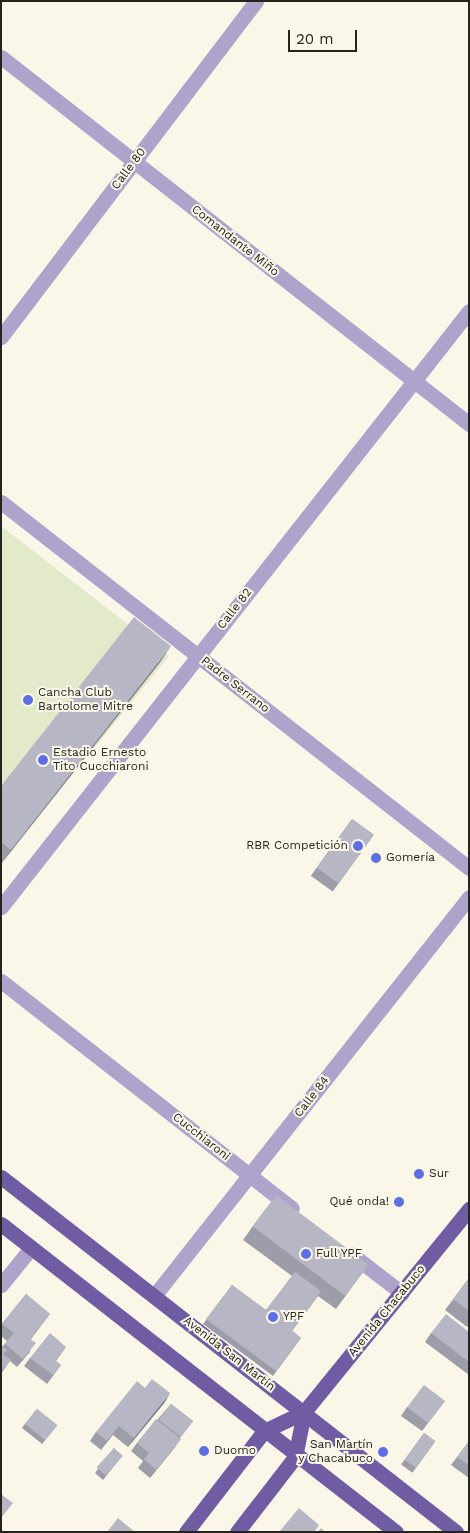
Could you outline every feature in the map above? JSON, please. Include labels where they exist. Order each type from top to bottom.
[{"type":"main road","name":"Avenida San Martín","points":[[1,1177],[456,1532]]},
{"type":"main road","name":"Avenida Chacabuco","points":[[186,1532],[264,1431],[304,1412],[468,1211]]},
{"type":"main road","points":[[1,1224],[295,1457],[396,1532]]},
{"type":"main road","name":"Avenida Chacabuco","points":[[237,1532],[295,1457],[304,1412]]},
{"type":"street","name":"Calle 80","points":[[1,337],[256,1]]},
{"type":"street","name":"Comandante Miño","points":[[1,58],[469,424]]},
{"type":"street","name":"Calle 82","points":[[1,907],[469,311]]},
{"type":"street","name":"Padre Serrano","points":[[1,502],[469,868]]},
{"type":"street","name":"Calle 84","points":[[154,1296],[469,897]]},
{"type":"street","name":"Cucchiaroni","points":[[1,981],[303,1216]]},
{"type":"street","points":[[341,1246],[402,1293]]},
{"type":"street","points":[[1,1285],[31,1248]]},
{"type":"green space","name":"Estadio Ernesto Tito Cucchiaroni","points":[[1,526],[169,656],[1,863]]},
{"type":"building","points":[[134,617],[171,646],[11,850],[1,842],[1,786]]},
{"type":"building","points":[[352,819],[374,835],[339,883],[317,868]]},
{"type":"building","points":[[276,1195],[369,1265],[345,1296],[253,1226]]},
{"type":"building","points":[[295,1272],[321,1291],[292,1330],[301,1338],[276,1371],[206,1319],[232,1285],[266,1310]]},
{"type":"building","points":[[469,1278],[469,1311],[453,1299]]},
{"type":"building","points":[[26,1294],[50,1314],[30,1339],[36,1343],[23,1359],[5,1344],[14,1333],[2,1324]]},
{"type":"building","points":[[446,1314],[469,1332],[469,1362],[431,1333]]},
{"type":"building","points":[[50,1333],[66,1347],[55,1361],[61,1365],[53,1375],[30,1358]]},
{"type":"building","points":[[1,1345],[7,1350],[3,1354],[11,1360],[1,1372]]},
{"type":"building","points":[[152,1379],[170,1393],[134,1438],[119,1426],[107,1441],[96,1432],[137,1381],[145,1388]]},
{"type":"building","points":[[424,1385],[445,1401],[428,1423],[407,1407]]},
{"type":"building","points":[[171,1404],[193,1421],[181,1437],[159,1420]]},
{"type":"building","points":[[37,1409],[57,1425],[45,1440],[25,1424]]},
{"type":"building","points":[[156,1419],[181,1439],[156,1470],[144,1459],[149,1453],[137,1443]]},
{"type":"building","points":[[424,1433],[435,1441],[416,1468],[405,1460]]},
{"type":"building","points":[[469,1441],[469,1465],[457,1457]]},
{"type":"building","points":[[114,1448],[123,1456],[106,1475],[97,1467]]},
{"type":"building","points":[[1,1494],[13,1503],[1,1518]]},
{"type":"building","points":[[299,1508],[319,1525],[314,1532],[279,1532]]},
{"type":"building","points":[[118,1518],[135,1532],[107,1532]]},
{"type":"place","name":"Cancha Club Bartolome Mitre","points":[[28,700]]},
{"type":"place","name":"Estadio Ernesto Tito Cucchiaroni","points":[[43,760]]},
{"type":"place","name":"RBR Competición","points":[[358,846]]},
{"type":"place","name":"Gomería","points":[[376,858]]},
{"type":"place","name":"Sur","points":[[419,1174]]},
{"type":"place","name":"Qué onda!","points":[[399,1202]]},
{"type":"place","name":"Full YPF","points":[[306,1254]]},
{"type":"place","name":"YPF","points":[[273,1317]]},
{"type":"place","name":"Duomo","points":[[204,1451]]},
{"type":"place","name":"San Martín y Chacabuco","points":[[383,1452]]}]
